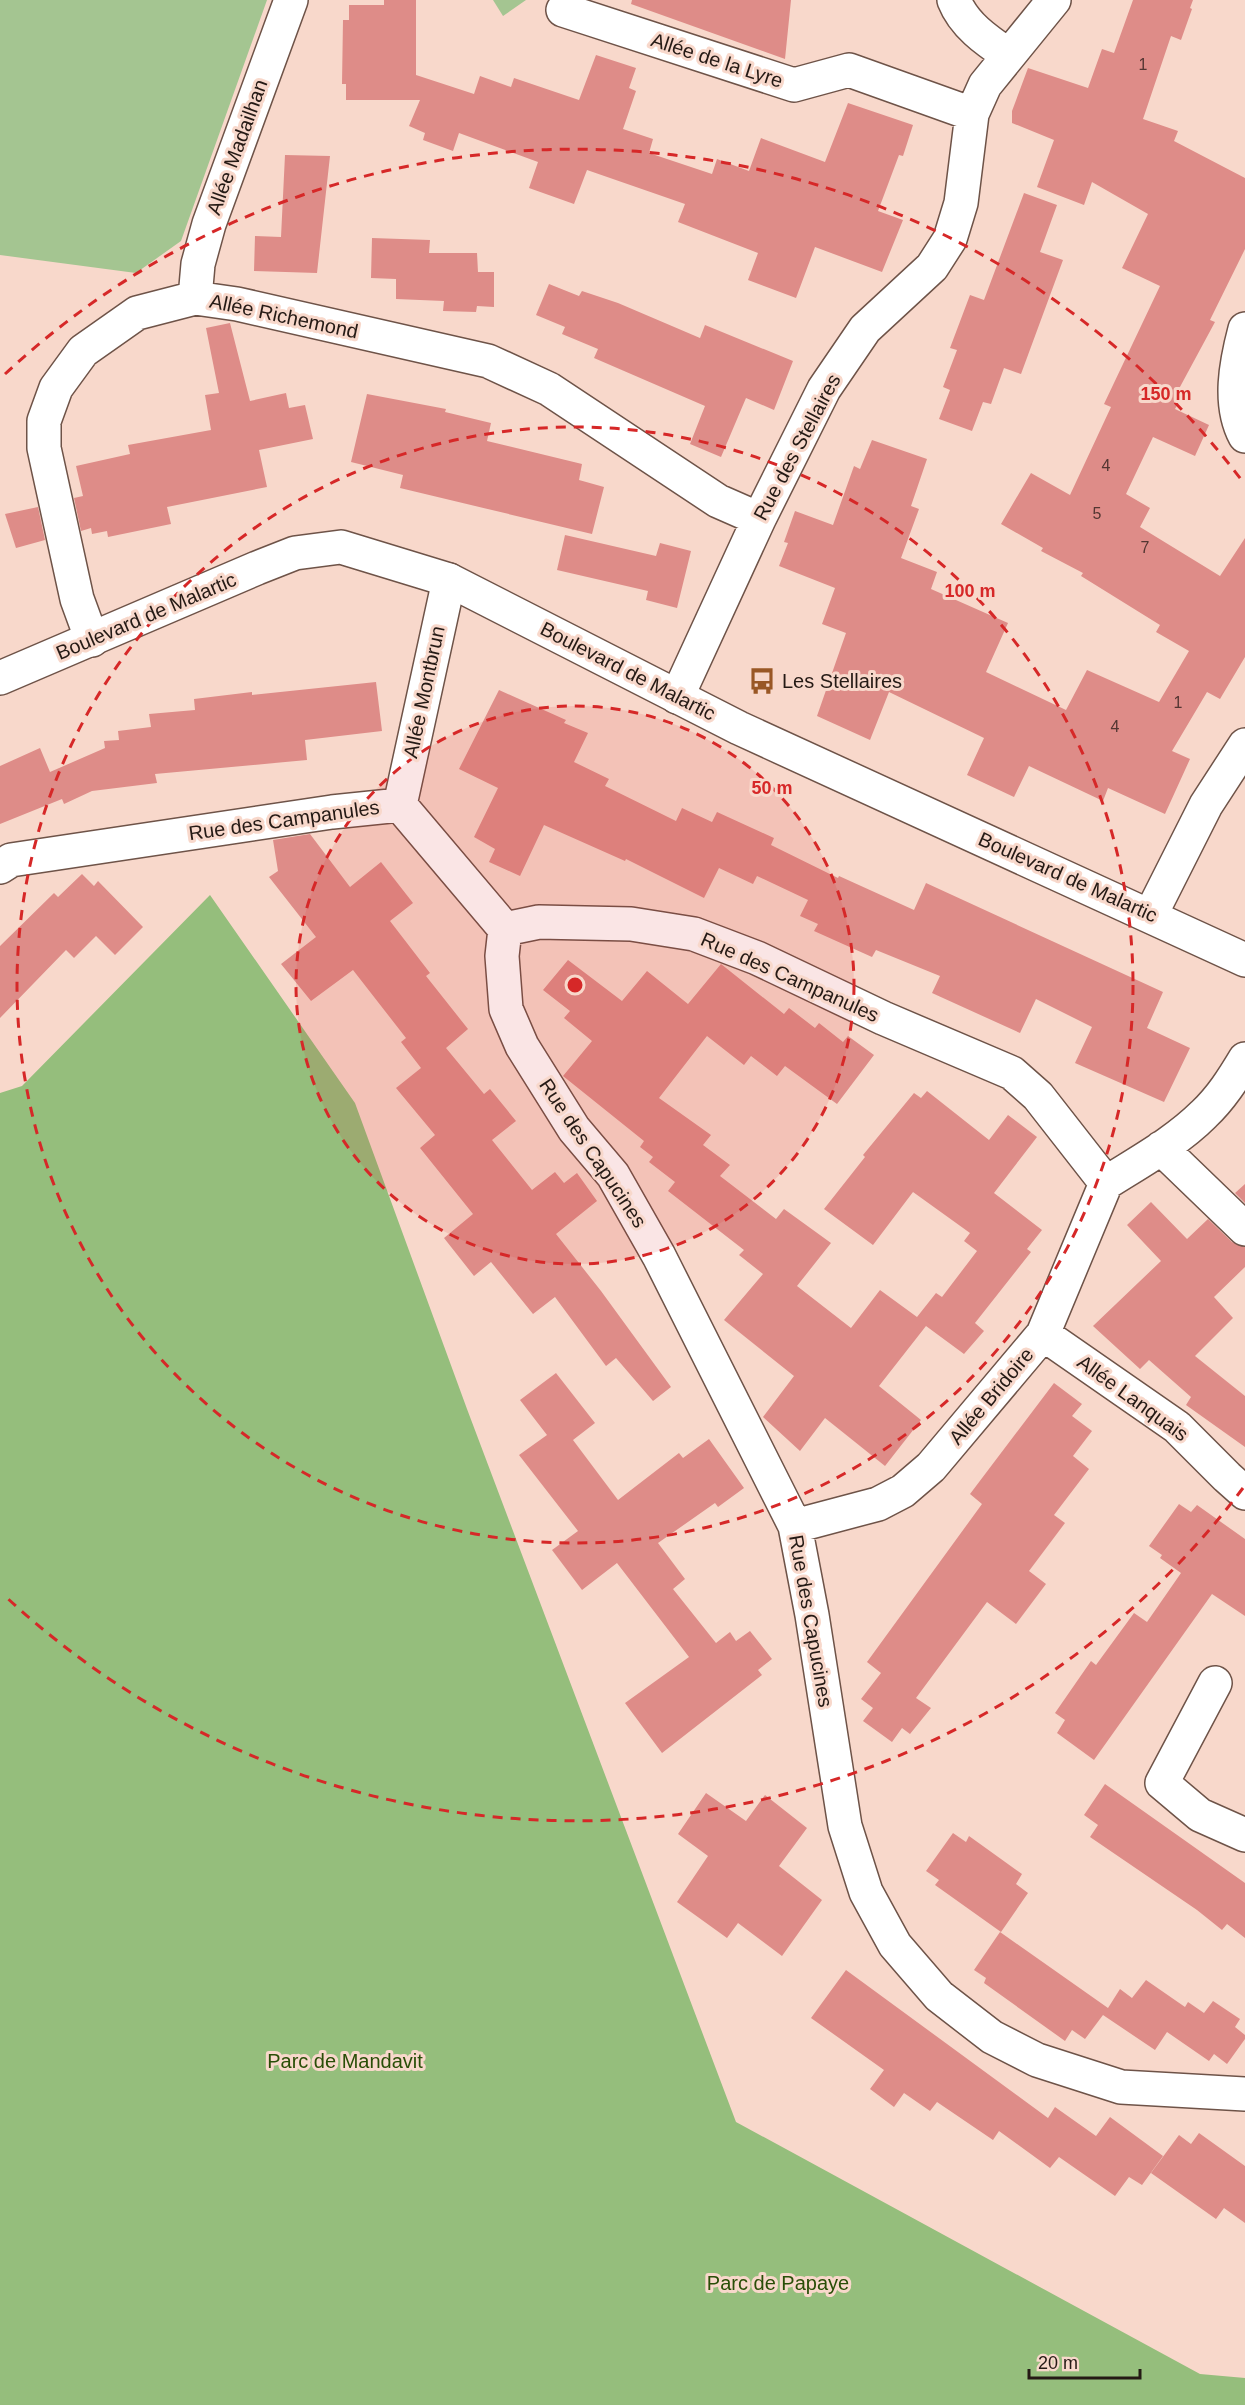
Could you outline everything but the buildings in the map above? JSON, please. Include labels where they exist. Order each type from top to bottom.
[{"type":"street","name":"Allée Madailhan","points":[[195,298],[198,264],[209,224],[291,0]]},
{"type":"street","points":[[954,0],[959,15],[976,32],[1008,55]]},
{"type":"street","name":"Rue des Stellaires","points":[[677,697],[759,519],[824,389],[865,329],[932,267],[950,239],[961,203],[972,114],[985,85],[1054,0]]},
{"type":"street","name":"Allée de la Lyre","points":[[563,10],[794,85],[849,70],[972,114]]},
{"type":"street","name":"Allée Richemond","points":[[92,640],[77,599],[46,460],[44,421],[56,388],[83,351],[136,313],[195,298],[237,304],[488,361],[549,389],[718,501],[759,519]]},
{"type":"street","points":[[1245,329],[1236,363],[1238,423],[1245,436]]},
{"type":"street","name":"Boulevard de Malartic","points":[[0,678],[295,553],[341,547],[449,580],[739,728],[1150,914],[1245,960]]},
{"type":"street","name":"Allée Montbrun","points":[[400,805],[449,580]]},
{"type":"street","points":[[1150,914],[1206,805],[1245,745]]},
{"type":"street","name":"Rue des Campanules","points":[[0,867],[11,860],[332,812],[400,805],[505,929],[539,922],[631,924],[694,934],[758,958],[883,1018],[1012,1073],[1038,1096],[1106,1183]]},
{"type":"street","name":"Rue des Capucines","points":[[505,929],[502,956],[506,1009],[522,1046],[574,1129],[612,1175],[659,1256],[795,1527],[812,1615],[845,1826],[866,1892],[895,1945],[939,1996],[992,2037],[1037,2060],[1120,2087],[1245,2094]]},
{"type":"street","points":[[1106,1183],[1161,1148],[1204,1114],[1229,1086],[1245,1059]]},
{"type":"street","points":[[1161,1148],[1245,1229]]},
{"type":"street","name":"Allée Bridoire","points":[[795,1527],[878,1504],[903,1491],[931,1467],[1043,1334],[1106,1183]]},
{"type":"street","name":"Allée Lanquais","points":[[1043,1334],[1177,1427],[1245,1493]]},
{"type":"street","points":[[1215,1683],[1162,1783],[1200,1815],[1245,1835]]},
{"type":"green space","points":[[0,0],[267,0],[181,241],[136,273],[0,255]]},
{"type":"green space","points":[[493,0],[526,0],[503,16]]},
{"type":"green space","name":"Parc de Mandavit","points":[[210,895],[355,1103],[467,1409],[736,2122],[1200,2374],[1245,2378],[1245,2405],[0,2405],[0,1093],[22,1086]]},
{"type":"place","name":"Les Stellaires","points":[[762,681]]},
{"type":"park label","name":"Parc de Papaye","points":[[778,2283]]}]
